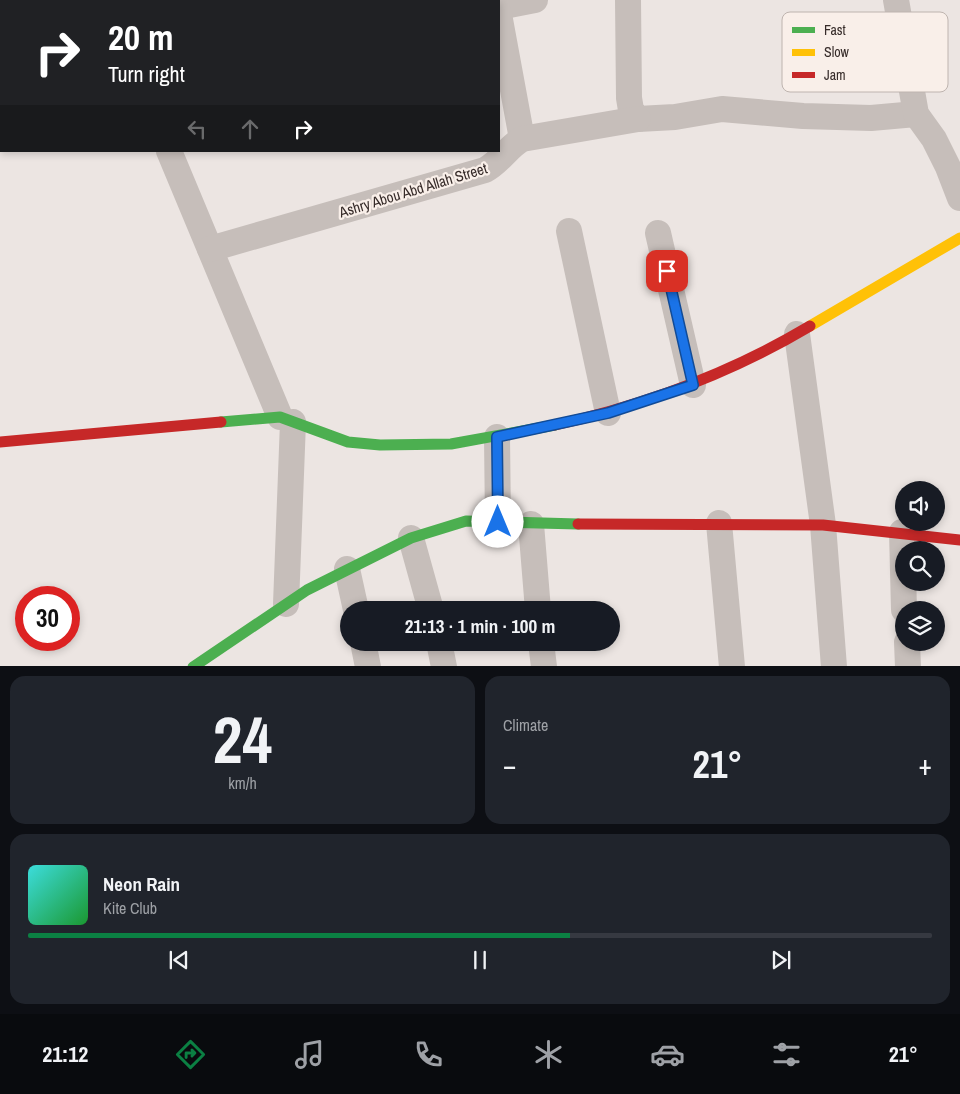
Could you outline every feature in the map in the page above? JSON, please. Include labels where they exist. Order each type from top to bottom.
[{"type":"street","points":[[500,7],[535,0]]},
{"type":"street","points":[[628,0],[629,98],[631,110],[638,120]]},
{"type":"street","points":[[500,19],[522,139],[638,120],[675,117],[722,109],[803,116],[871,118],[916,114]]},
{"type":"street","points":[[912,92],[916,114],[934,139],[948,167],[960,198]]},
{"type":"street","name":"Ashry Abou Abd Allah Street","points":[[210,249],[485,170],[495,165],[515,143],[522,139]]},
{"type":"street","points":[[169,152],[286,420],[286,604]]},
{"type":"street","points":[[569,231],[608,413]]},
{"type":"street","points":[[658,232],[693,385]]},
{"type":"street","points":[[0,442],[286,420],[331,438],[348,442],[380,445],[451,444],[497,437],[608,413],[693,385],[797,334],[960,238]]},
{"type":"street","points":[[797,334],[823,525],[834,666]]},
{"type":"street","points":[[497,437],[498,522]]},
{"type":"street","points":[[193,666],[221,658],[286,604],[347,569],[411,538],[466,521],[531,524],[720,523],[823,525],[902,532],[960,540]]},
{"type":"street","points":[[720,523],[732,666]]},
{"type":"street","points":[[531,524],[537,601]]},
{"type":"street","points":[[902,532],[904,601]]},
{"type":"street","points":[[411,538],[428,601]]},
{"type":"street","points":[[347,569],[354,601]]},
{"type":"street","points":[[365,651],[368,666]]},
{"type":"street","points":[[441,651],[444,666]]},
{"type":"street","points":[[542,651],[544,666]]},
{"type":"street","points":[[907,651],[908,666]]},
{"type":"traffic: fast","points":[[221,422],[280,417],[348,442],[380,445],[451,444],[555,425]]},
{"type":"traffic: fast","points":[[194,666],[307,590],[411,538],[466,521],[578,524]]},
{"type":"traffic: slow","points":[[810,326],[960,238]]},
{"type":"traffic: jam","points":[[555,425],[622,408],[687,386],[780,343],[810,326]]},
{"type":"traffic: jam","points":[[0,442],[221,422]]},
{"type":"traffic: jam","points":[[578,524],[823,525],[960,540]]},
{"type":"route","points":[[498,522],[497,437],[608,413],[693,385],[667,271]]}]
